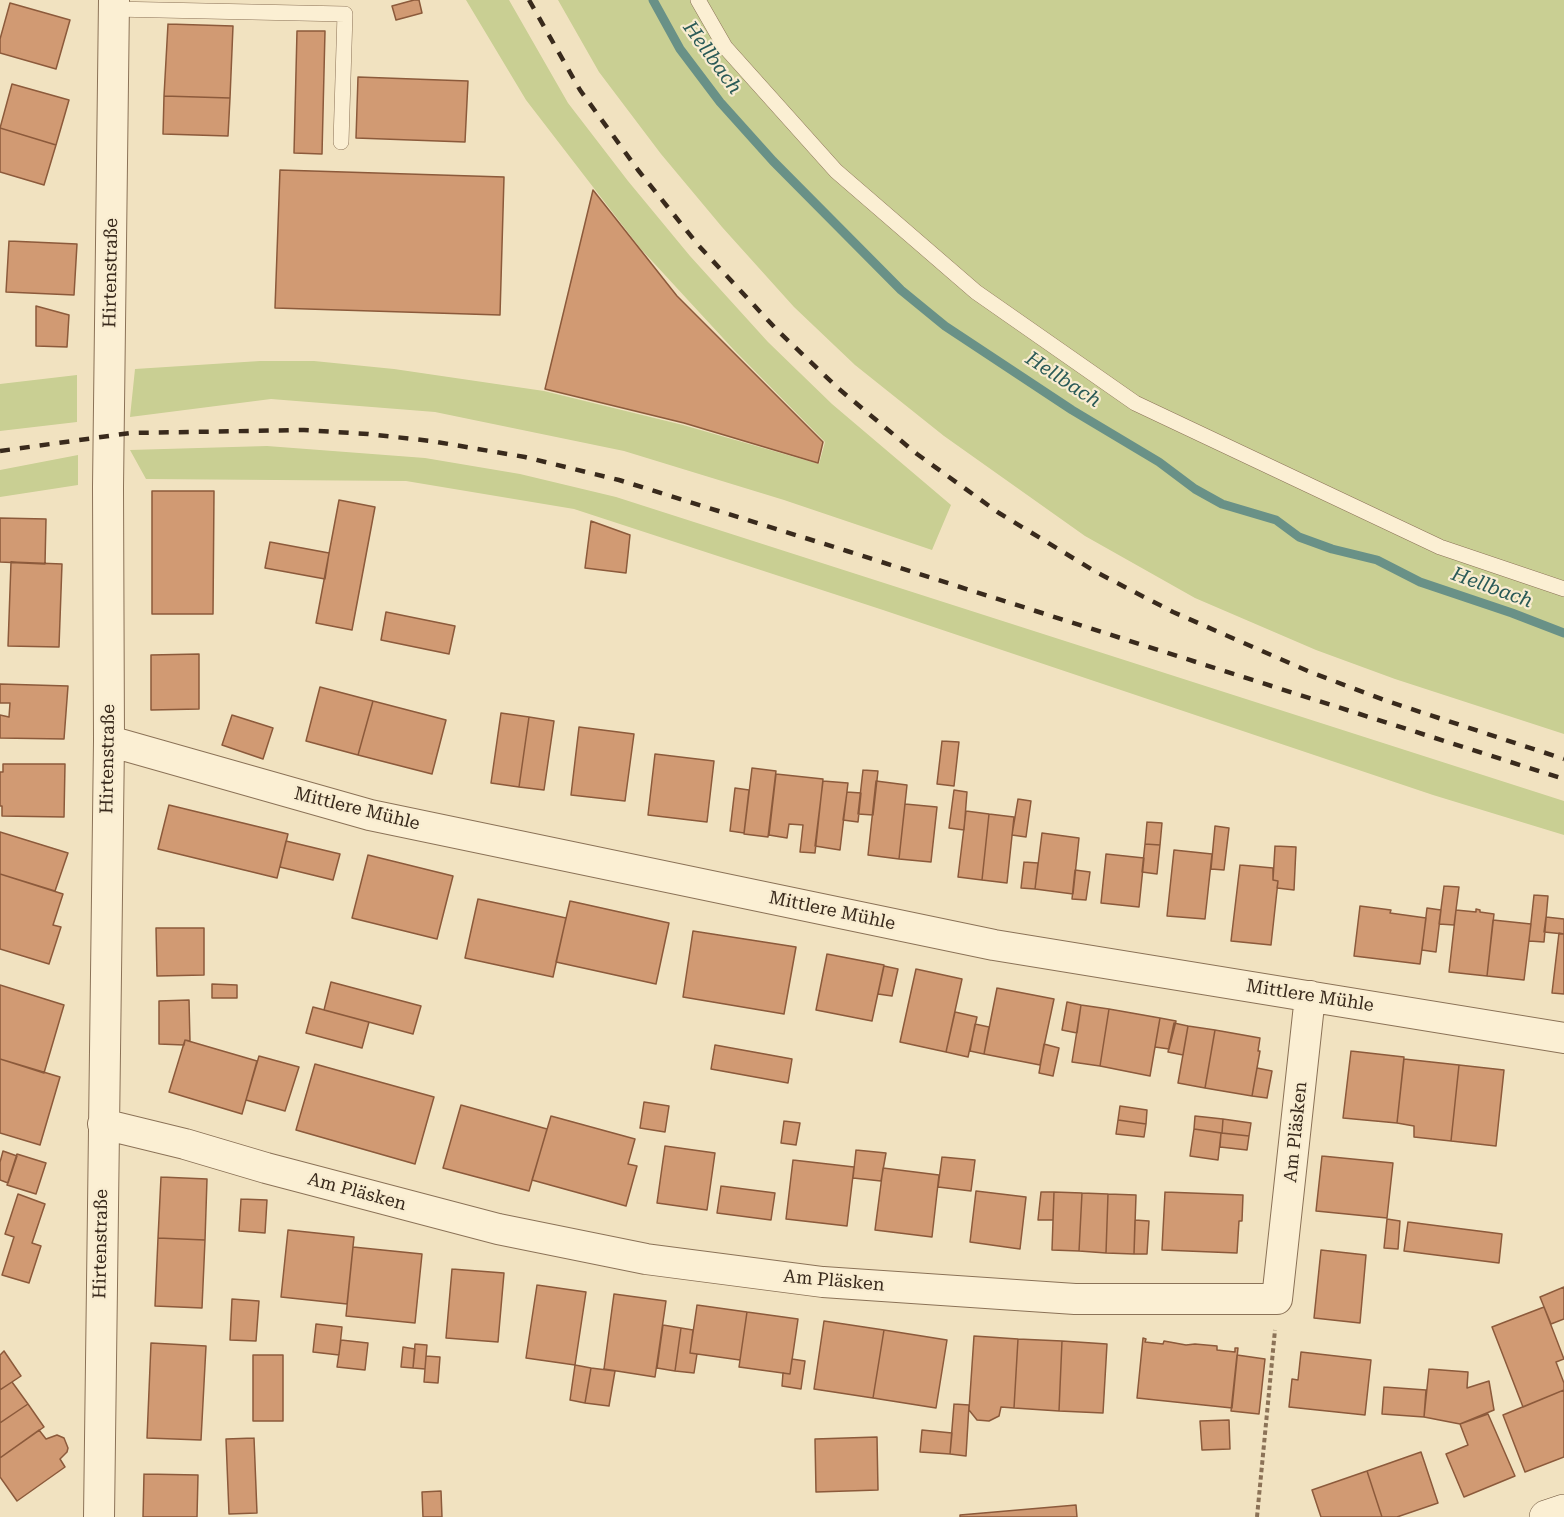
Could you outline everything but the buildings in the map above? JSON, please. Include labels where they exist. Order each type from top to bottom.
[{"type":"main road","points":[[1546,1517],[1564,1511]]},
{"type":"street","name":"Hirtenstraße","points":[[99,1517],[109,741],[108,487],[114,4]]},
{"type":"street","name":"Mittlere Mühle","points":[[109,741],[370,815],[994,945],[1564,1038]]},
{"type":"street","name":"Am Pläsken","points":[[104,1124],[498,1229],[646,1259],[824,1282],[1075,1299],[1277,1299],[1310,996]]},
{"type":"lane","points":[[698,0],[725,46],[836,171],[976,292],[1135,403],[1440,547],[1564,589]]},
{"type":"lane","points":[[114,4],[345,14],[341,142]]},
{"type":"path","points":[[1257,1517],[1277,1299]]},
{"type":"green space","points":[[466,0],[509,0],[568,103],[690,256],[768,342],[832,404],[951,505],[932,550],[784,500],[624,451],[435,412],[271,399],[130,417],[135,369],[260,361],[314,361],[394,369],[544,391],[683,425],[819,464],[825,442],[734,350],[640,248],[526,100]]},
{"type":"green space","points":[[558,0],[1564,0],[1564,734],[1395,679],[1316,650],[1195,598],[1085,536],[944,436],[855,365],[794,307],[722,227],[661,154],[599,72]]},
{"type":"green space","points":[[77,375],[77,422],[0,431],[0,384]]},
{"type":"green space","points":[[267,446],[425,458],[520,474],[616,497],[1564,801],[1564,835],[1433,795],[574,509],[406,481],[146,479],[130,450]]},
{"type":"green space","points":[[78,455],[78,485],[0,497],[0,470]]},
{"type":"waterway","name":"Hellbach","points":[[653,0],[680,49],[720,102],[773,161],[901,290],[945,326],[1072,410],[1159,462],[1195,489],[1222,504],[1276,520],[1299,537],[1332,549],[1377,560],[1420,582],[1564,633]]},
{"type":"railway","points":[[529,0],[580,90],[638,170],[699,246],[777,330],[839,389],[917,454],[999,513],[1096,572],[1173,612],[1310,672],[1387,701],[1564,759]]},
{"type":"railway","points":[[0,451],[130,433],[304,430],[431,441],[525,457],[619,480],[1564,779]]}]
